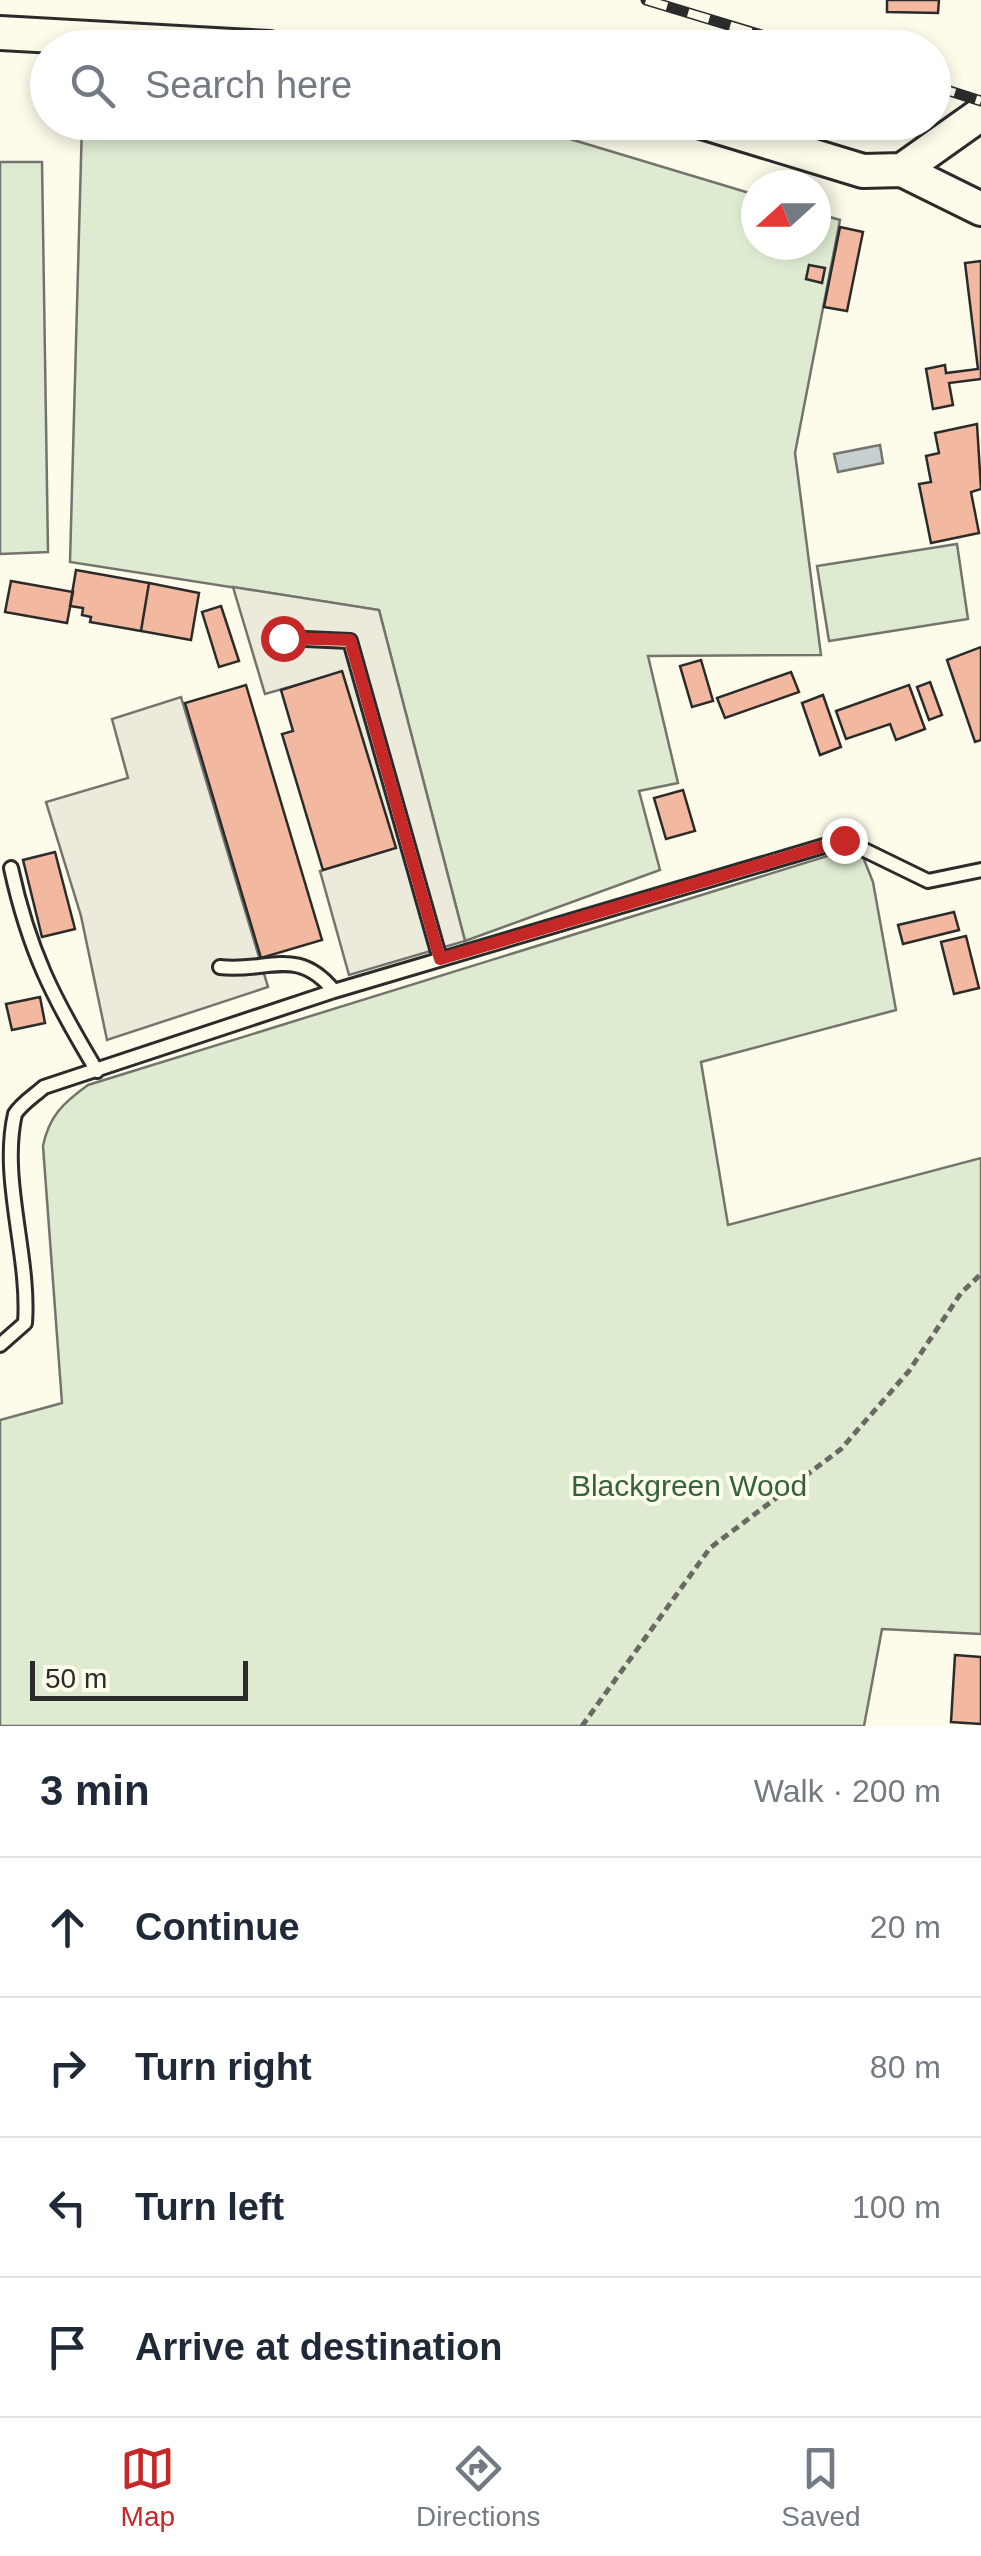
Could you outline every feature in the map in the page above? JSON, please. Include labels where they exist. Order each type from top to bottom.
[{"type":"street","points":[[0,33],[30,35]]},
{"type":"street","points":[[951,135],[981,114]]},
{"type":"street","points":[[761,140],[862,171],[902,170],[981,209]]},
{"type":"street","points":[[902,170],[944,140]]},
{"type":"lane","points":[[283,638],[350,640],[440,959]]},
{"type":"lane","points":[[0,1345],[26,1323],[27,1299],[6,1217],[2,1148],[15,1112],[44,1087],[334,991],[844,840],[928,881],[981,870]]},
{"type":"lane","points":[[11,868],[24,928],[46,984],[97,1071]]},
{"type":"lane","points":[[220,968],[238,970],[284,960],[321,974],[334,991]]},
{"type":"path","points":[[582,1726],[710,1548],[841,1449],[909,1371],[961,1292],[981,1274]]},
{"type":"green space","points":[[82,140],[573,140],[741,190],[741,260],[831,260],[831,217],[840,220],[795,453],[821,655],[648,656],[678,783],[639,791],[660,870],[465,941],[379,610],[70,562]]},
{"type":"green space","points":[[0,162],[42,162],[48,552],[0,554]]},
{"type":"green space","points":[[957,544],[968,619],[829,641],[817,566]]},
{"type":"green space","name":"Blackgreen Wood","points":[[837,853],[863,857],[873,882],[896,1010],[701,1062],[728,1225],[981,1158],[981,1634],[882,1629],[864,1726],[0,1726],[0,1420],[62,1403],[43,1146],[53,1118],[64,1104],[88,1085]]},
{"type":"shaded area","points":[[880,445],[883,463],[838,472],[834,454]]},
{"type":"shaded area","points":[[233,587],[379,610],[465,941],[349,975],[320,871],[395,848],[342,672],[265,694]]},
{"type":"shaded area","points":[[181,697],[268,987],[107,1040],[81,916],[46,802],[128,778],[112,719]]},
{"type":"building","points":[[887,0],[939,0],[938,13],[887,12]]},
{"type":"building","points":[[840,227],[863,232],[847,311],[824,307]]},
{"type":"building","points":[[981,261],[981,379],[949,383],[953,405],[933,409],[926,369],[945,365],[946,373],[978,369],[965,263]]},
{"type":"building","points":[[809,265],[825,268],[822,283],[806,279]]},
{"type":"building","points":[[977,424],[981,489],[971,492],[979,533],[931,543],[919,484],[931,482],[926,456],[939,453],[935,433]]},
{"type":"building","points":[[76,570],[149,583],[141,631],[90,622],[91,617],[82,615],[83,608],[70,606]]},
{"type":"building","points":[[11,581],[73,592],[67,623],[5,612]]},
{"type":"building","points":[[149,583],[199,593],[191,640],[141,631]]},
{"type":"building","points":[[221,606],[239,661],[219,667],[202,612]]},
{"type":"building","points":[[981,647],[981,740],[975,742],[947,660]]},
{"type":"building","points":[[701,660],[713,701],[692,707],[680,666]]},
{"type":"building","points":[[342,671],[396,848],[323,870],[282,734],[293,731],[281,690]]},
{"type":"building","points":[[791,672],[799,692],[725,718],[717,698]]},
{"type":"building","points":[[930,682],[942,715],[929,720],[917,687]]},
{"type":"building","points":[[246,685],[322,940],[261,958],[185,703]]},
{"type":"building","points":[[909,685],[925,729],[896,740],[890,724],[846,739],[836,711]]},
{"type":"building","points":[[823,695],[841,747],[820,755],[802,703]]},
{"type":"building","points":[[683,790],[695,831],[666,839],[654,798]]},
{"type":"building","points":[[55,852],[75,929],[42,937],[23,860]]},
{"type":"building","points":[[954,912],[959,930],[903,944],[898,925]]},
{"type":"building","points":[[966,936],[979,988],[954,994],[941,942]]},
{"type":"building","points":[[40,997],[45,1023],[12,1030],[6,1004]]},
{"type":"building","points":[[955,1655],[981,1657],[981,1724],[951,1722]]},
{"type":"railway","points":[[646,0],[745,30]]},
{"type":"railway","points":[[951,91],[981,101]]},
{"type":"route","points":[[283,638],[350,640],[440,959],[844,840]]}]
